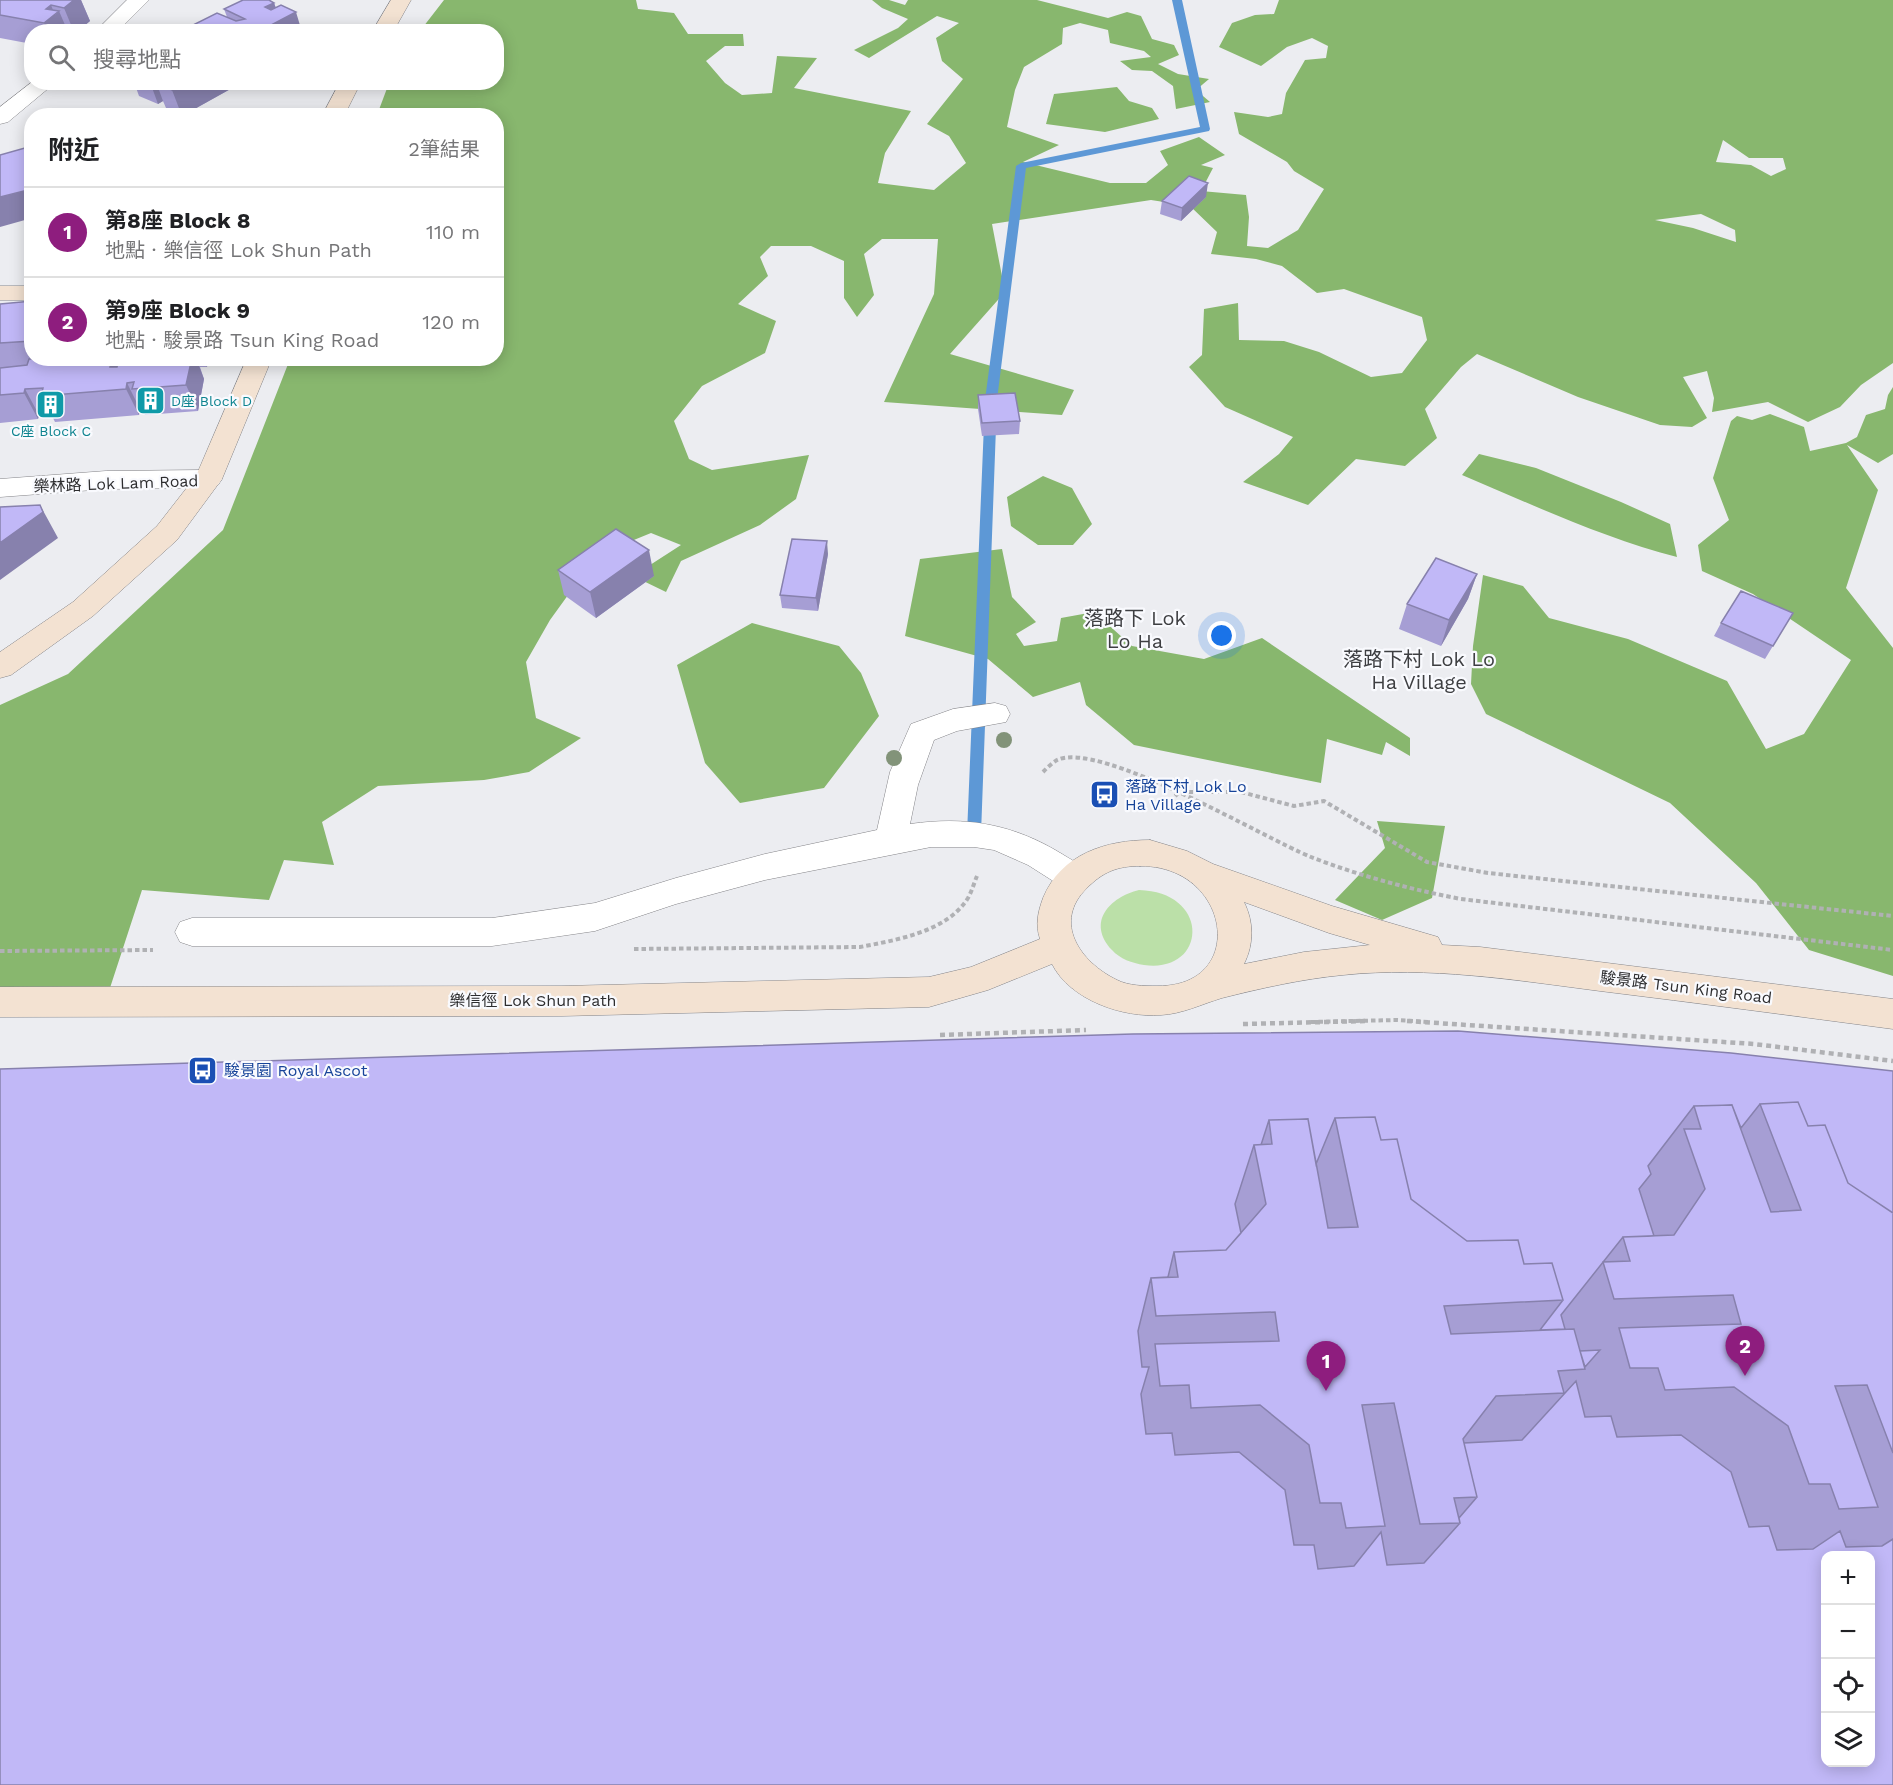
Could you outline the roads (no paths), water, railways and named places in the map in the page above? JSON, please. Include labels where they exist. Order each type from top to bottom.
[{"type":"street","points":[[114,24],[139,0]]},
{"type":"street","points":[[387,24],[401,0]]},
{"type":"street","points":[[0,117],[35,90]]},
{"type":"street","points":[[337,108],[347,90]]},
{"type":"street","points":[[0,293],[24,293]]},
{"type":"street","name":"樂林路 Lok Lam Road","points":[[0,488],[106,480],[208,479],[257,366]]},
{"type":"street","points":[[0,667],[83,609],[127,571],[167,533],[208,479]]},
{"type":"street","points":[[892,840],[898,798],[909,757],[922,732],[953,720],[995,714]]},
{"type":"street","points":[[192,932],[492,932],[595,917],[676,891],[765,867],[931,834],[974,834],[999,838],[1039,856],[1073,877]]},
{"type":"street","points":[[1150,853],[1178,860],[1202,873],[1220,890],[1232,910],[1236,932],[1233,953],[1222,973],[1204,989],[1178,999],[1159,1002],[1149,1003],[1120,998],[1093,986],[1072,968],[1058,946],[1053,921],[1058,897],[1073,877],[1095,862],[1121,854],[1150,853]]},
{"type":"street","name":"駿景路 Tsun King Road","points":[[1202,873],[1329,919],[1480,961]]},
{"type":"street","name":"樂信徑 Lok Shun Path","points":[[0,1002],[562,1001],[929,992],[976,980],[1058,946]]},
{"type":"street","name":"駿景路 Tsun King Road","points":[[1204,989],[1261,973],[1326,963],[1366,959],[1420,958],[1480,961],[1893,1014]]},
{"type":"waterway","points":[[974,834],[991,400],[1021,166],[1205,129],[1177,0]]},
{"type":"place","name":"D座 Block D","points":[[150,401]]},
{"type":"place","name":"C座 Block C","points":[[51,404]]},
{"type":"place","name":"落路下村 Lok Lo Ha Village","points":[[1104,795]]},
{"type":"place","name":"駿景園 Royal Ascot","points":[[203,1070]]},
{"type":"place","name":"第9座 Block 9","points":[[1745,1376]]},
{"type":"place","name":"第8座 Block 8","points":[[1326,1391]]},
{"type":"district","name":"落路下 Lok Lo Ha","points":[[1135,630]]},
{"type":"district","name":"落路下村 Lok Lo Ha Village","points":[[1419,670]]}]
